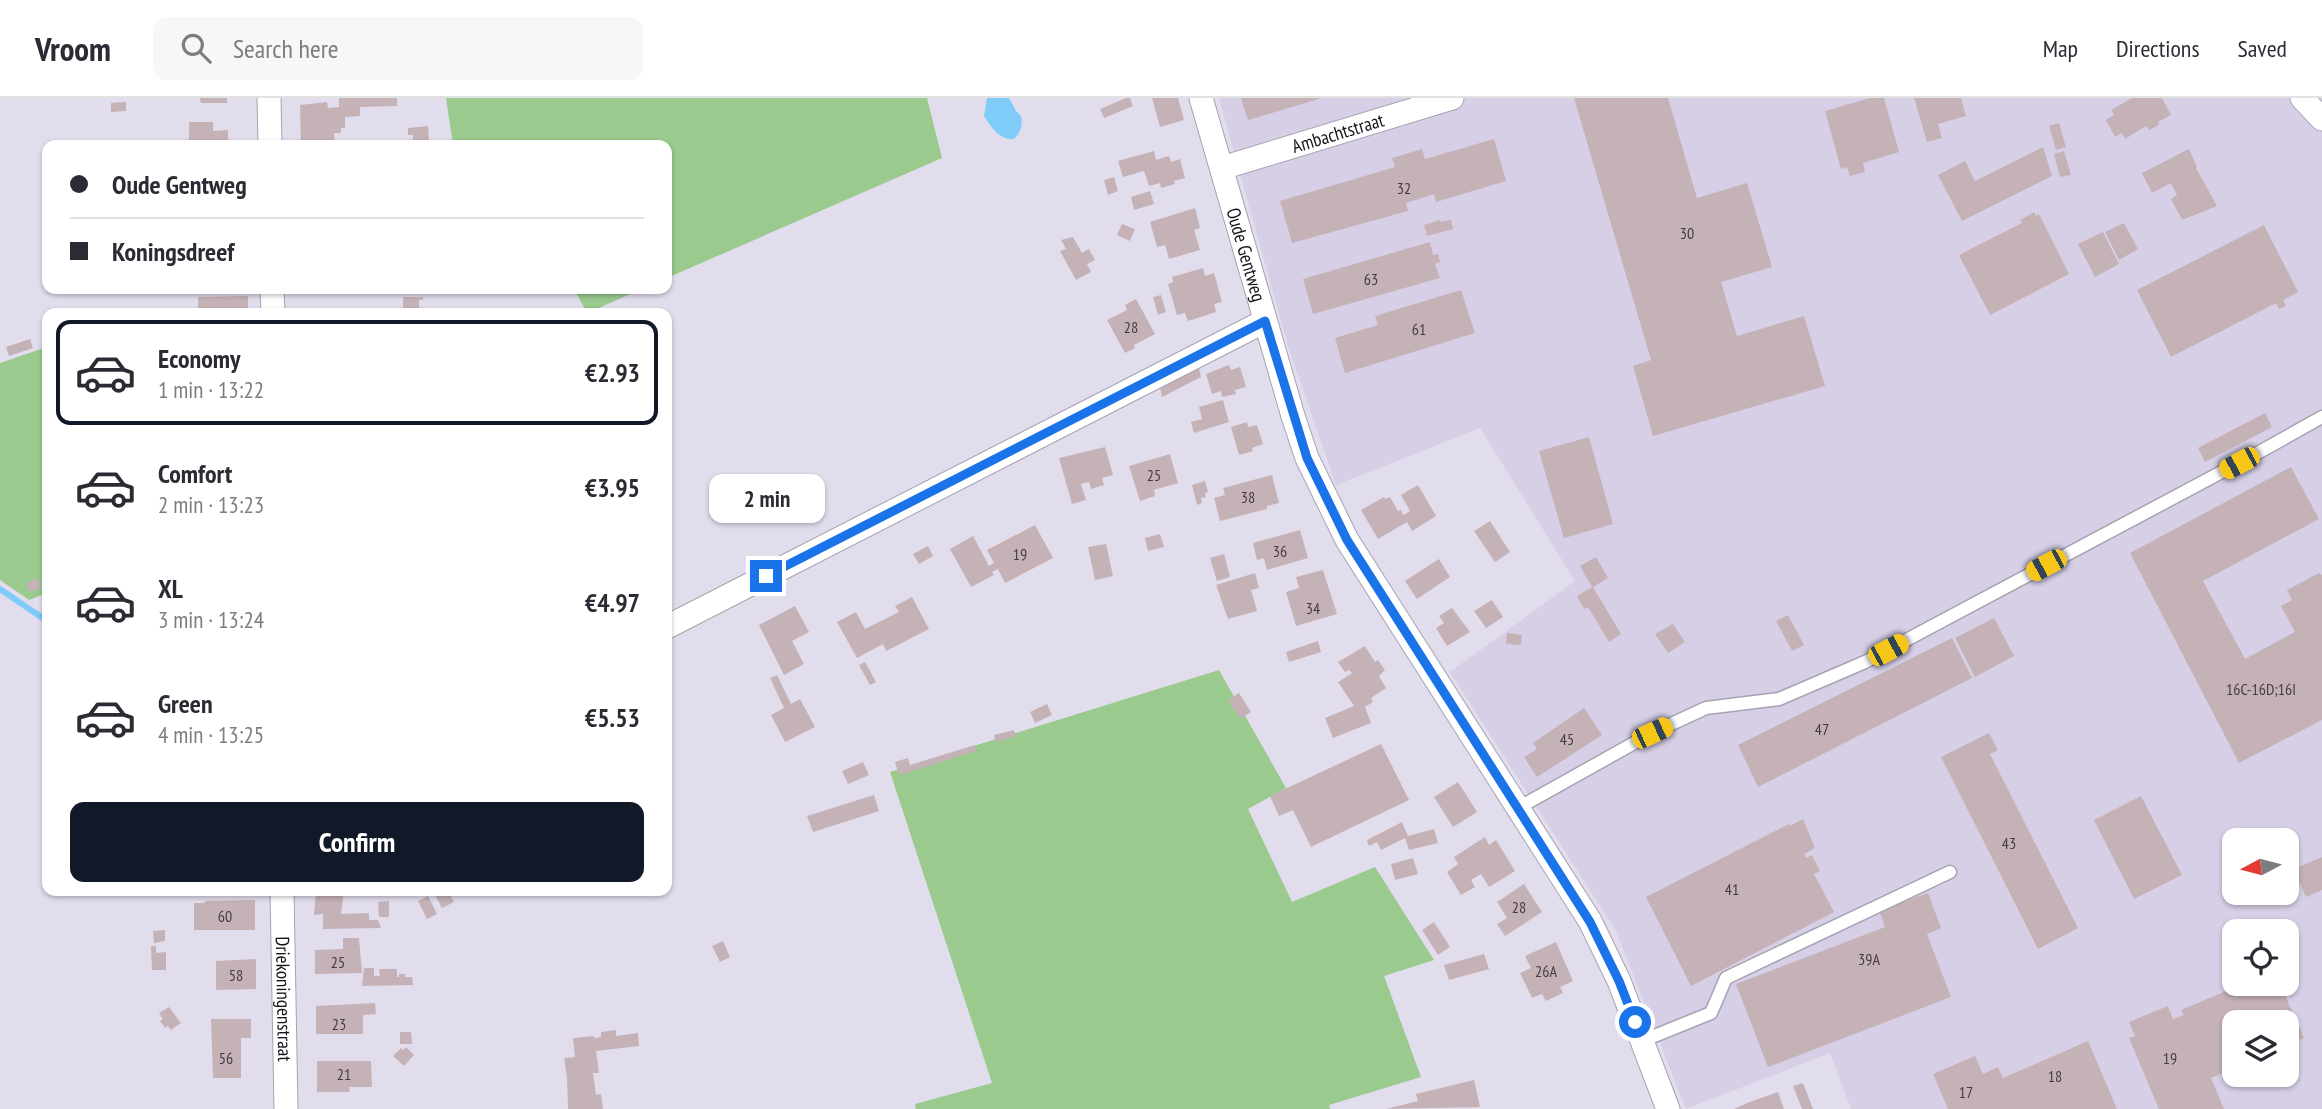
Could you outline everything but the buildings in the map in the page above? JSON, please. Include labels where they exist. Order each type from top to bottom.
[{"type":"street","points":[[269,98],[270,140]]},
{"type":"street","name":"Oude Gentweg","points":[[1201,98],[1307,458],[1325,499],[1366,572],[1600,940],[1619,981],[1668,1109]]},
{"type":"street","name":"Ambachtstraat","points":[[1222,168],[1452,98]]},
{"type":"street","points":[[2302,98],[2322,119]]},
{"type":"street","points":[[672,624],[1265,321]]},
{"type":"street","name":"Driekoningenstraat","points":[[282,896],[286,1109]]},
{"type":"lane","points":[[1518,808],[1652,733],[1706,708],[1779,699],[1865,662],[2322,417]]},
{"type":"lane","points":[[1642,1041],[1711,1013],[1726,978],[1950,872]]},
{"type":"shaded area","points":[[1219,98],[2322,98],[2322,1109],[1851,1109],[1830,1053],[1686,1109],[1616,931],[1450,672],[1575,581],[1480,428],[1336,485],[1288,346]]},
{"type":"green space","points":[[446,98],[927,98],[942,158],[672,276],[672,140],[452,140]]},
{"type":"green space","points":[[577,294],[631,294],[598,308],[584,308]]},
{"type":"green space","points":[[42,349],[42,595],[29,600],[0,580],[0,363]]},
{"type":"green space","points":[[1219,670],[1286,788],[1248,809],[1292,902],[1375,867],[1434,960],[1384,976],[1421,1077],[1329,1105],[1330,1109],[916,1109],[915,1104],[992,1083],[890,772]]},
{"type":"water","points":[[987,98],[1009,98],[1021,116],[1021,128],[1014,139],[1000,135],[984,116]]},
{"type":"waterway","points":[[0,589],[42,618]]},
{"type":"route","points":[[766,576],[1265,321],[1307,458],[1325,499],[1366,572],[1590,922],[1619,981],[1635,1022]]}]
